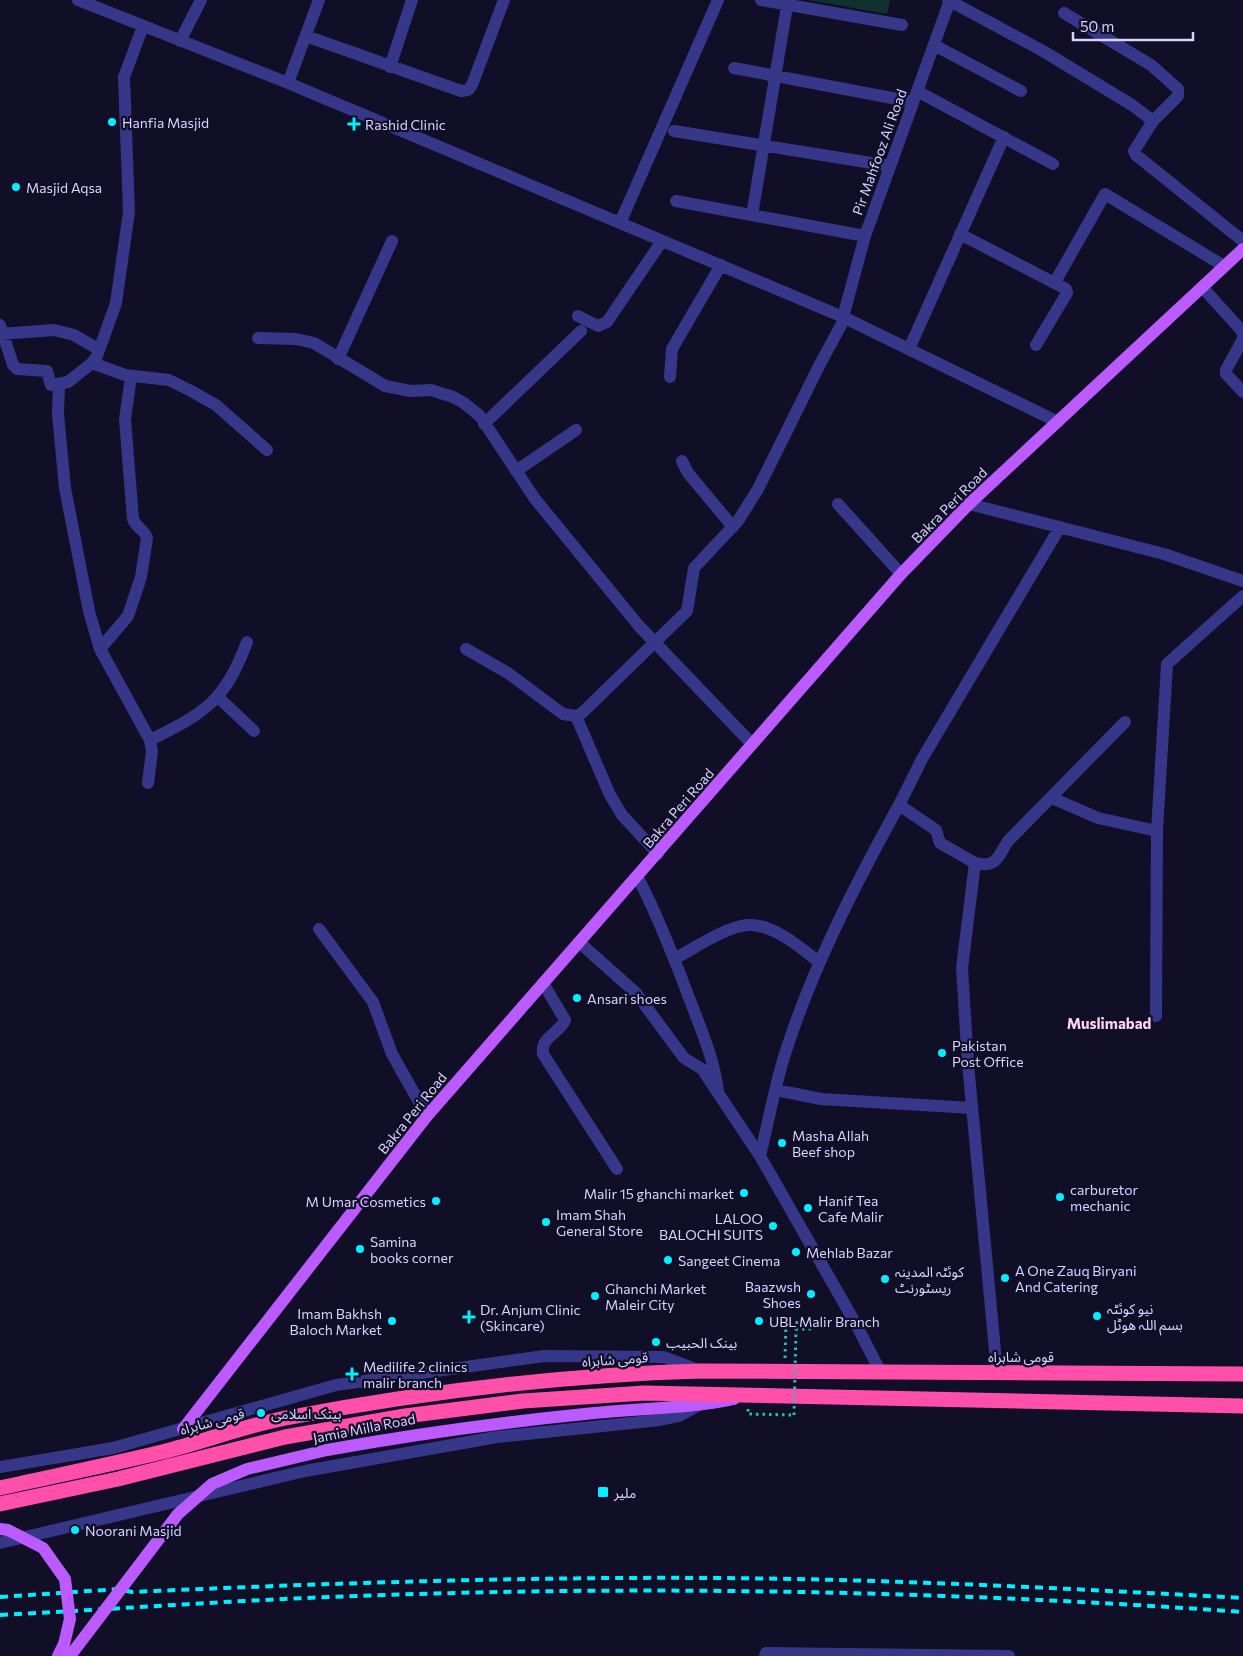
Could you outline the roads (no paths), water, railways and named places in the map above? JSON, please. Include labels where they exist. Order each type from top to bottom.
[{"type":"highway","name":"قومی شاہراہ","points":[[0,1488],[162,1452],[293,1417],[406,1397],[476,1388],[646,1373],[701,1371],[1243,1374]]},
{"type":"highway","points":[[0,1504],[118,1479],[285,1437],[405,1416],[523,1401],[644,1393],[1243,1406]]},
{"type":"main road","name":"Bakra Peri Road","points":[[183,1429],[428,1116],[543,983],[638,878],[901,574],[969,504],[1243,249]]},
{"type":"main road","name":"Jamia Milla Road","points":[[70,1656],[178,1514],[212,1484],[248,1469],[327,1450],[422,1432],[701,1404],[748,1395]]},
{"type":"main road","points":[[0,1529],[8,1530],[43,1548],[65,1579],[70,1619],[64,1644],[58,1656]]},
{"type":"street","points":[[78,0],[288,83],[721,265],[844,318],[1058,422]]},
{"type":"street","points":[[180,41],[201,0]]},
{"type":"street","points":[[288,83],[319,0]]},
{"type":"street","points":[[390,67],[412,0]]},
{"type":"street","points":[[306,36],[390,67],[462,91],[468,90],[472,85],[504,0]]},
{"type":"street","points":[[620,223],[718,0]]},
{"type":"street","points":[[761,0],[788,2],[902,25]]},
{"type":"street","points":[[949,0],[1043,51],[1132,105],[1153,121]]},
{"type":"street","name":"Pir Mahfooz Ali Road","points":[[576,716],[687,611],[694,568],[733,527],[758,489],[844,318],[865,236],[949,0]]},
{"type":"street","points":[[752,215],[788,2]]},
{"type":"street","points":[[1064,13],[1151,65],[1178,89],[1178,96],[1153,121],[1134,147],[1136,155],[1243,241]]},
{"type":"street","points":[[98,349],[74,335],[54,330],[1,331],[17,369],[47,371],[51,385],[68,382],[92,363],[97,356],[116,303],[121,275],[129,212],[124,77],[143,26]]},
{"type":"street","points":[[934,45],[1021,91]]},
{"type":"street","points":[[734,68],[775,76],[916,96],[1004,137],[1053,164]]},
{"type":"street","points":[[674,131],[890,166]]},
{"type":"street","points":[[909,349],[1004,137]]},
{"type":"street","points":[[1055,282],[1105,194],[1108,194],[1224,266]]},
{"type":"street","points":[[676,201],[865,236]]},
{"type":"street","points":[[960,234],[1063,286],[1067,293],[1036,344]]},
{"type":"street","points":[[338,359],[392,241]]},
{"type":"street","points":[[578,316],[598,326],[607,322],[662,241]]},
{"type":"street","points":[[670,377],[672,349],[721,265]]},
{"type":"street","points":[[1203,288],[1242,331],[1243,338],[1226,370],[1230,381],[1243,392]]},
{"type":"street","points":[[484,424],[581,331]]},
{"type":"street","points":[[258,338],[278,337],[314,343],[385,386],[411,391],[431,390],[453,397],[480,416],[535,499],[654,642],[752,744]]},
{"type":"street","points":[[92,363],[131,377],[163,379],[191,391],[216,405],[267,450]]},
{"type":"street","points":[[100,649],[128,616],[140,577],[147,538],[133,519],[125,419],[131,377]]},
{"type":"street","points":[[59,385],[58,414],[65,488],[89,611],[100,649],[150,740],[152,751],[148,783]]},
{"type":"street","points":[[516,470],[576,430]]},
{"type":"street","points":[[682,461],[688,473],[733,527]]},
{"type":"street","points":[[838,504],[901,574]]},
{"type":"street","points":[[969,504],[1164,554],[1243,581]]},
{"type":"street","points":[[760,1156],[784,1057],[819,962],[854,887],[899,806],[922,759],[1060,527]]},
{"type":"street","points":[[1156,1016],[1157,831],[1167,664],[1243,596]]},
{"type":"street","points":[[150,740],[190,721],[218,697],[235,673],[247,642]]},
{"type":"street","points":[[466,649],[508,673],[563,714],[576,716],[610,795],[622,816],[658,854]]},
{"type":"street","points":[[218,697],[254,731]]},
{"type":"street","points":[[899,806],[936,830],[940,843],[975,863],[988,866],[993,864],[1008,841],[1125,722]]},
{"type":"street","points":[[1052,798],[1098,818],[1157,831]]},
{"type":"street","points":[[975,863],[962,968],[972,1108],[997,1372]]},
{"type":"street","points":[[638,878],[657,916],[715,1069],[718,1093]]},
{"type":"street","points":[[674,959],[723,934],[748,925],[783,936],[819,962]]},
{"type":"street","points":[[319,929],[373,1002],[392,1054],[428,1116]]},
{"type":"street","points":[[580,943],[636,993],[684,1058],[702,1069],[760,1156],[857,1326],[880,1372]]},
{"type":"street","points":[[543,983],[565,1020],[545,1041],[542,1048],[543,1054],[617,1169]]},
{"type":"street","points":[[776,1090],[821,1099],[972,1108]]},
{"type":"street","points":[[0,1467],[113,1448],[336,1386],[544,1356],[664,1357],[701,1371]]},
{"type":"street","points":[[0,1543],[305,1471],[497,1437],[660,1420],[679,1416],[701,1404]]},
{"type":"street","points":[[765,1656],[766,1653],[1009,1656]]},
{"type":"railway","points":[[0,1597],[119,1589],[132,1592],[464,1580],[713,1578],[908,1582],[1243,1598]]},
{"type":"railway","points":[[0,1615],[311,1598],[578,1591],[799,1592],[910,1595],[1021,1599],[1243,1612]]},
{"type":"place","name":"Hanfia Masjid","points":[[112,122]]},
{"type":"place","name":"Rashid Clinic","points":[[354,124]]},
{"type":"place","name":"Masjid Aqsa","points":[[16,187]]},
{"type":"place","name":"Ansari shoes","points":[[577,998]]},
{"type":"place","name":"Pakistan Post Office","points":[[942,1053]]},
{"type":"place","name":"Masha Allah Beef shop","points":[[782,1143]]},
{"type":"place","name":"Malir 15 ghanchi market","points":[[744,1193]]},
{"type":"place","name":"carburetor mechanic","points":[[1060,1197]]},
{"type":"place","name":"M Umar Cosmetics","points":[[436,1201]]},
{"type":"place","name":"Hanif Tea Cafe Malir","points":[[808,1208]]},
{"type":"place","name":"Imam Shah General Store","points":[[546,1222]]},
{"type":"place","name":"LALOO BALOCHI SUITS","points":[[773,1226]]},
{"type":"place","name":"Samina books corner","points":[[360,1249]]},
{"type":"place","name":"Mehlab Bazar","points":[[796,1252]]},
{"type":"place","name":"Sangeet Cinema","points":[[668,1260]]},
{"type":"place","name":"A One Zauq Biryani And Catering","points":[[1005,1278]]},
{"type":"place","name":"کوئٹہ المدینہ ریسٹورنٹ","points":[[885,1279]]},
{"type":"place","name":"Baazwsh Shoes","points":[[811,1294]]},
{"type":"place","name":"Ghanchi Market Maleir City","points":[[595,1296]]},
{"type":"place","name":"نیو کوئٹہ بسم اللہ ھوٹل","points":[[1097,1316]]},
{"type":"place","name":"Dr. Anjum Clinic (Skincare)","points":[[469,1317]]},
{"type":"place","name":"Imam Bakhsh Baloch Market","points":[[392,1321]]},
{"type":"place","name":"UBL Malir Branch","points":[[759,1321]]},
{"type":"place","name":"بينک الحبيب","points":[[656,1342]]},
{"type":"place","name":"Medilife 2 clinics malir branch","points":[[352,1374]]},
{"type":"place","name":"بینک اسلامی","points":[[261,1413]]},
{"type":"place","name":"ملیر","points":[[603,1492]]},
{"type":"place","name":"Noorani Masjid","points":[[75,1530]]},
{"type":"district","name":"Muslimabad","points":[[1109,1023]]}]
